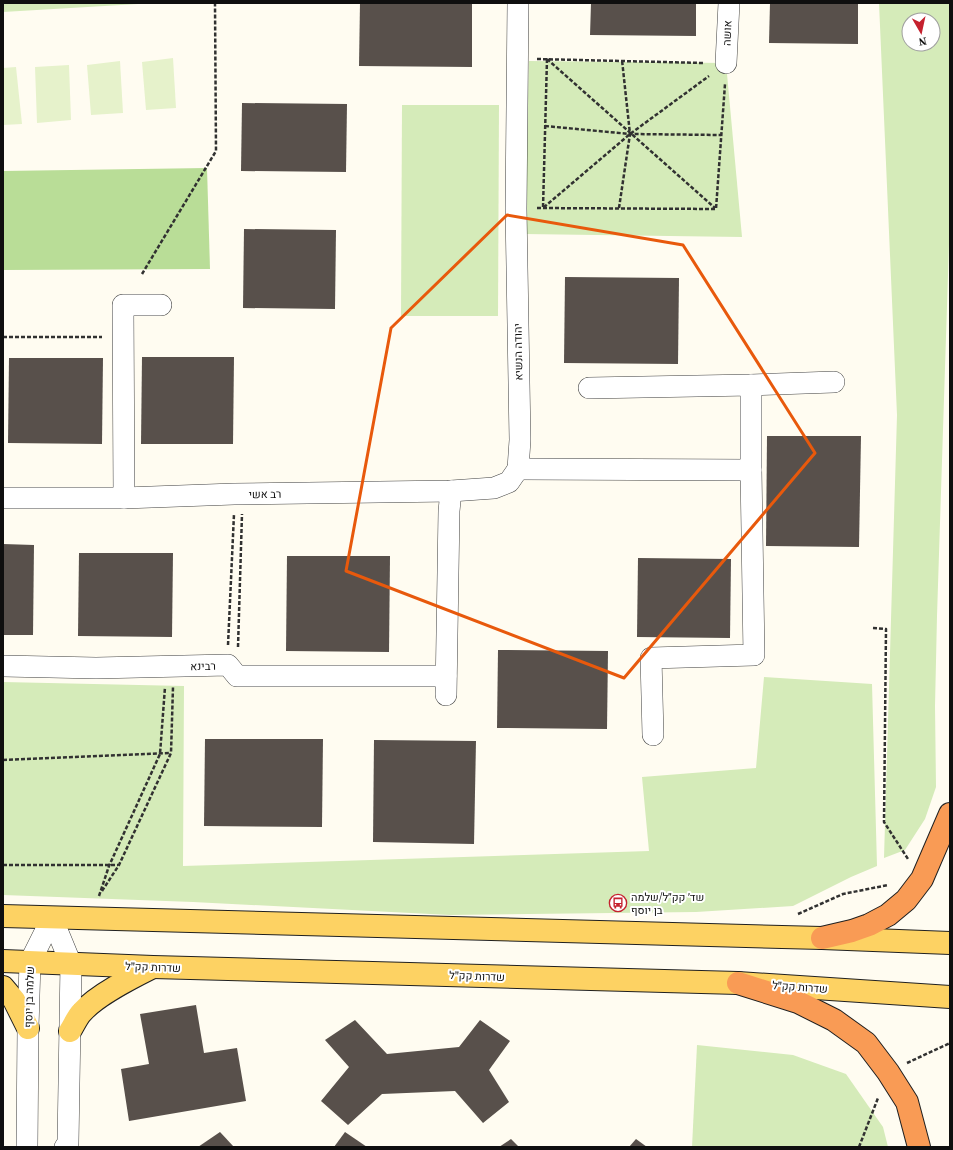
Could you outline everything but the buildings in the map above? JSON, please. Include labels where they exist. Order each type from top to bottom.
[{"type":"highway","points":[[822,938],[852,931],[888,916],[906,900],[922,879],[950,814]]},
{"type":"highway","points":[[738,983],[798,1002],[834,1020],[866,1043],[888,1072],[907,1102],[919,1147]]},
{"type":"main road","points":[[3,916],[822,938],[950,943]]},
{"type":"main road","name":"שדרות קק\"ל","points":[[3,961],[154,967],[738,983],[950,996]]},
{"type":"main road","points":[[70,1031],[82,1012],[99,998],[123,983],[154,967]]},
{"type":"main road","points":[[3,988],[14,1000],[28,1028]]},
{"type":"street","name":"יהודה הנשיא","points":[[518,3],[516,209],[520,440],[518,469]]},
{"type":"street","name":"אושה","points":[[726,63],[729,3]]},
{"type":"street","points":[[124,498],[123,305],[161,305]]},
{"type":"street","points":[[589,388],[834,382]]},
{"type":"street","points":[[653,734],[650,658],[754,655],[751,385]]},
{"type":"street","points":[[518,469],[751,470]]},
{"type":"street","name":"רב אשי","points":[[3,498],[124,498],[234,494],[451,491],[494,488],[509,482],[518,469]]},
{"type":"street","name":"רבינא","points":[[3,666],[96,668],[228,665],[237,676],[446,686],[449,511],[451,491]]},
{"type":"street","points":[[52,918],[72,964],[68,1143],[65,1147]]},
{"type":"street","name":"שלמה בן יוסף","points":[[28,1147],[26,1145],[30,962],[52,918]]},
{"type":"path","points":[[142,274],[216,151],[215,3]]},
{"type":"path","points":[[547,59],[726,63]]},
{"type":"path","points":[[543,208],[547,59]]},
{"type":"path","points":[[547,59],[716,209]]},
{"type":"path","points":[[618,208],[630,134],[622,60]]},
{"type":"path","points":[[543,208],[630,134],[726,63]]},
{"type":"path","points":[[716,209],[726,63]]},
{"type":"path","points":[[545,126],[630,134],[721,135]]},
{"type":"path","points":[[543,208],[716,209]]},
{"type":"path","points":[[3,337],[123,338]]},
{"type":"path","points":[[228,665],[234,494]]},
{"type":"path","points":[[793,914],[800,914],[843,894],[922,879],[884,822],[886,629],[873,628]]},
{"type":"path","points":[[98,919],[99,896],[119,865],[171,753],[174,666]]},
{"type":"path","points":[[3,760],[171,753]]},
{"type":"path","points":[[3,865],[119,865]]},
{"type":"highlighted area","points":[[507,215],[683,245],[815,453],[624,678],[346,571],[391,328]]},
{"type":"green space","points":[[3,3],[155,3],[3,12]]},
{"type":"green space","points":[[879,3],[950,3],[950,213],[937,616],[935,706],[936,787],[925,819],[905,850],[884,858],[897,415]]},
{"type":"green space","points":[[173,58],[176,108],[146,110],[142,62]]},
{"type":"green space","points":[[120,61],[123,113],[91,115],[87,65]]},
{"type":"green space","points":[[529,61],[726,63],[742,237],[524,234]]},
{"type":"green space","points":[[69,65],[71,120],[37,123],[35,67]]},
{"type":"green space","points":[[16,67],[22,124],[3,125],[3,68]]},
{"type":"green space","points":[[402,105],[499,105],[498,316],[401,316]]},
{"type":"green space","points":[[207,168],[210,269],[3,270],[3,171]]},
{"type":"green space","points":[[764,677],[872,684],[877,866],[851,877],[793,906],[696,912],[450,915],[193,902],[3,895],[3,682],[184,686],[183,866],[649,851],[642,777],[756,768]]},
{"type":"green space","points":[[697,1045],[793,1055],[846,1074],[883,1127],[888,1147],[692,1147]]},
{"type":"place","name":"שד׳ קק״ל/שלמה בן יוסף","points":[[618,903]]}]
